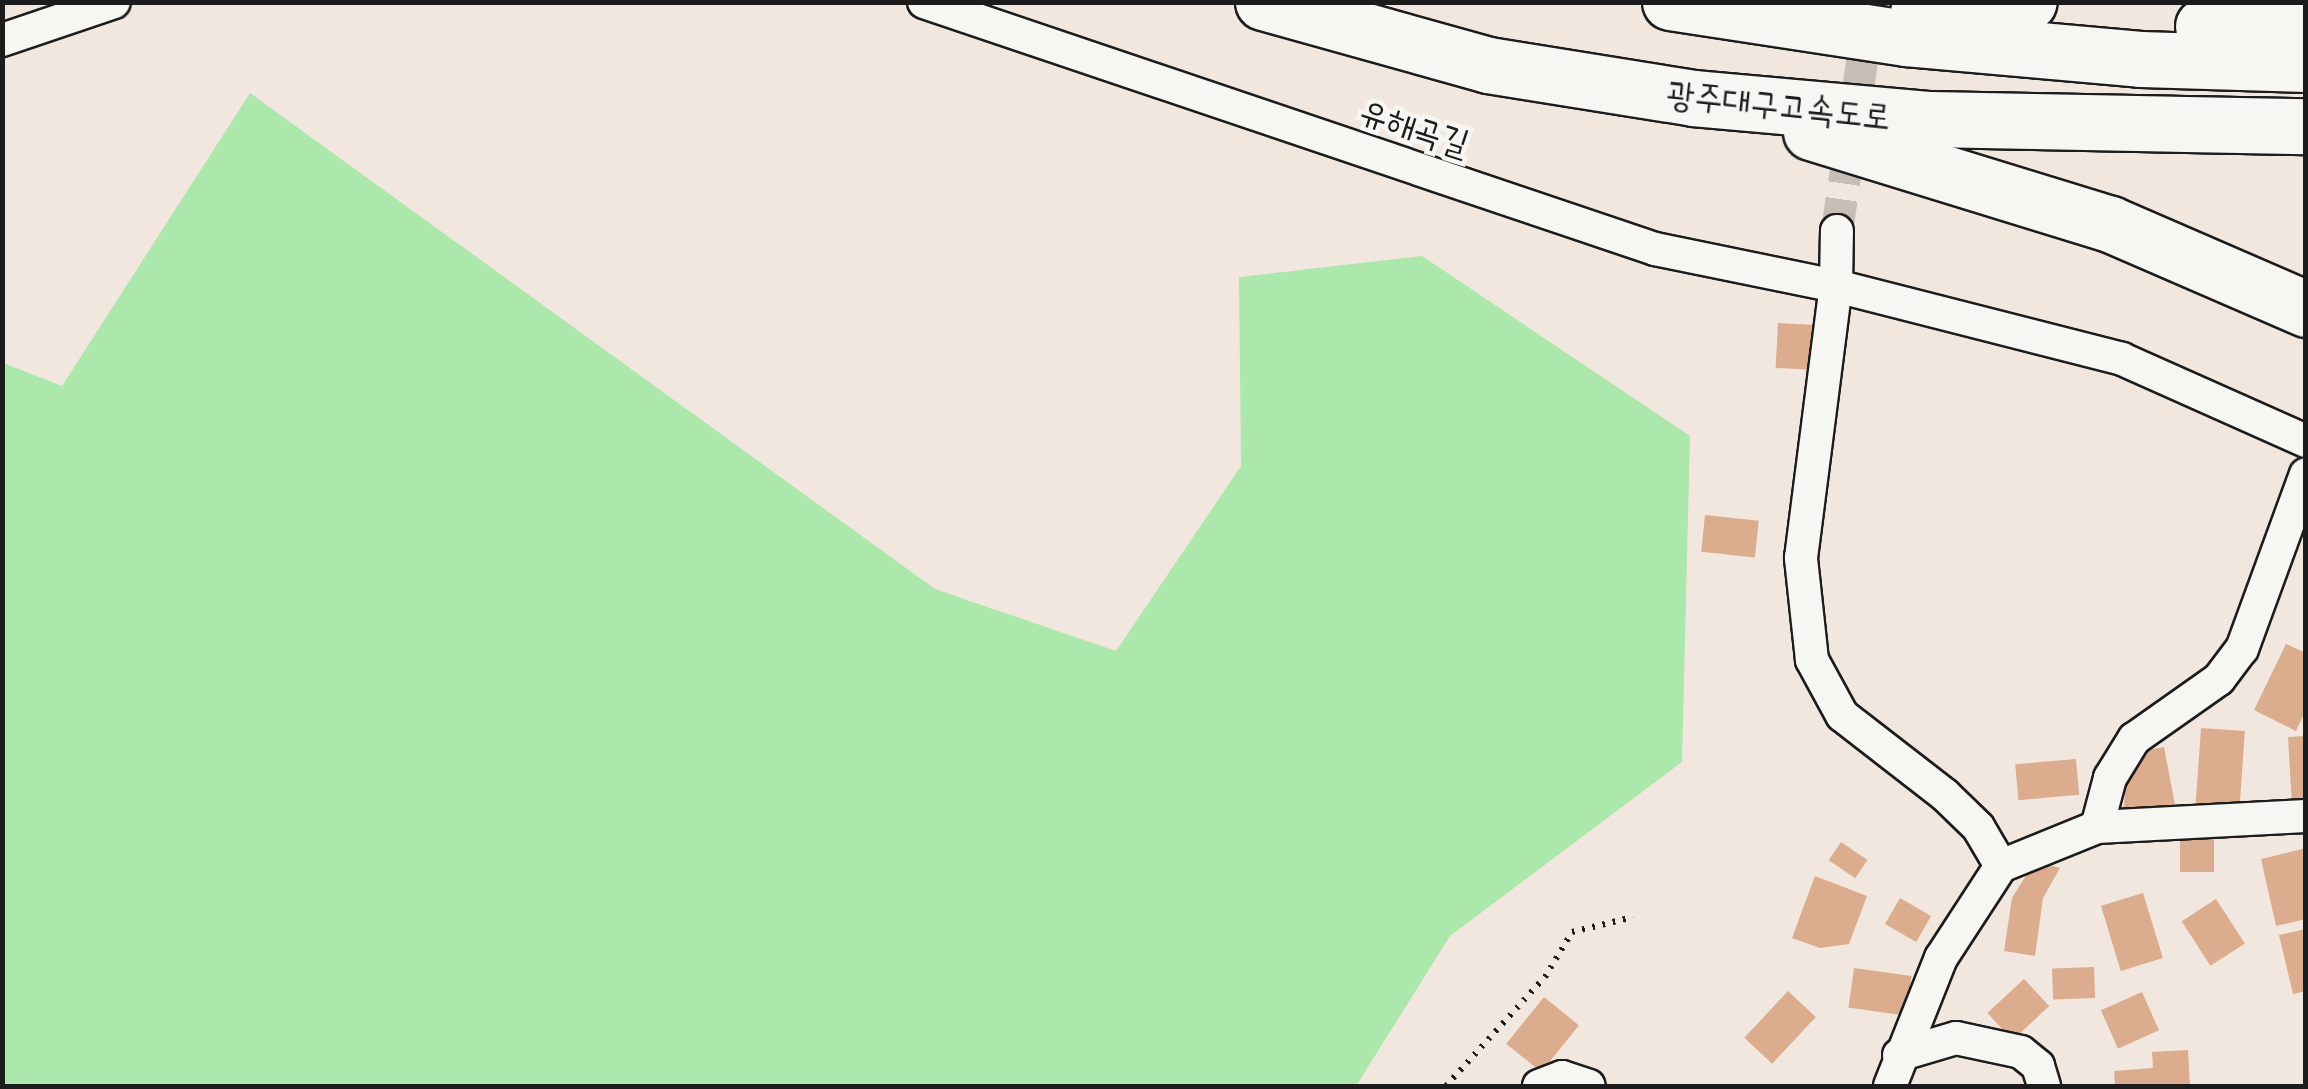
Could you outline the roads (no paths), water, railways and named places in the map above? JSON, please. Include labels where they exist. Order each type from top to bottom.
[{"type":"highway","name":"광주대구고속도로","points":[[1264,2],[1488,65],[1693,98],[1930,118],[2306,126]]},
{"type":"highway","points":[[1690,6],[1946,12],[2029,2]]},
{"type":"highway","points":[[1690,6],[1899,25],[2306,23]]},
{"type":"highway","points":[[1690,6],[2022,48],[2306,64]]},
{"type":"highway","points":[[1693,98],[2118,151],[2306,164]]},
{"type":"highway","points":[[1693,98],[2094,218],[2306,308]]},
{"type":"street","points":[[2,40],[114,2]]},
{"type":"street","name":"유해곡길","points":[[924,2],[1655,249],[1836,286],[2122,359],[2306,441]]},
{"type":"street","points":[[1837,232],[1836,286],[1800,558],[1812,660],[1842,715],[1945,794],[1978,827],[2000,866]]},
{"type":"street","points":[[2097,827],[2110,778],[2134,739],[2219,679],[2242,649],[2306,474]]},
{"type":"street","points":[[1890,1086],[1899,1055],[1941,958],[2000,866],[2097,827],[2306,816]]},
{"type":"street","points":[[1899,1055],[1956,1038],[2021,1052],[2038,1066],[2044,1086]]},
{"type":"street","points":[[1539,1086],[1562,1077],[1588,1086]]},
{"type":"tunnel","points":[[1837,231],[1871,2]]}]
